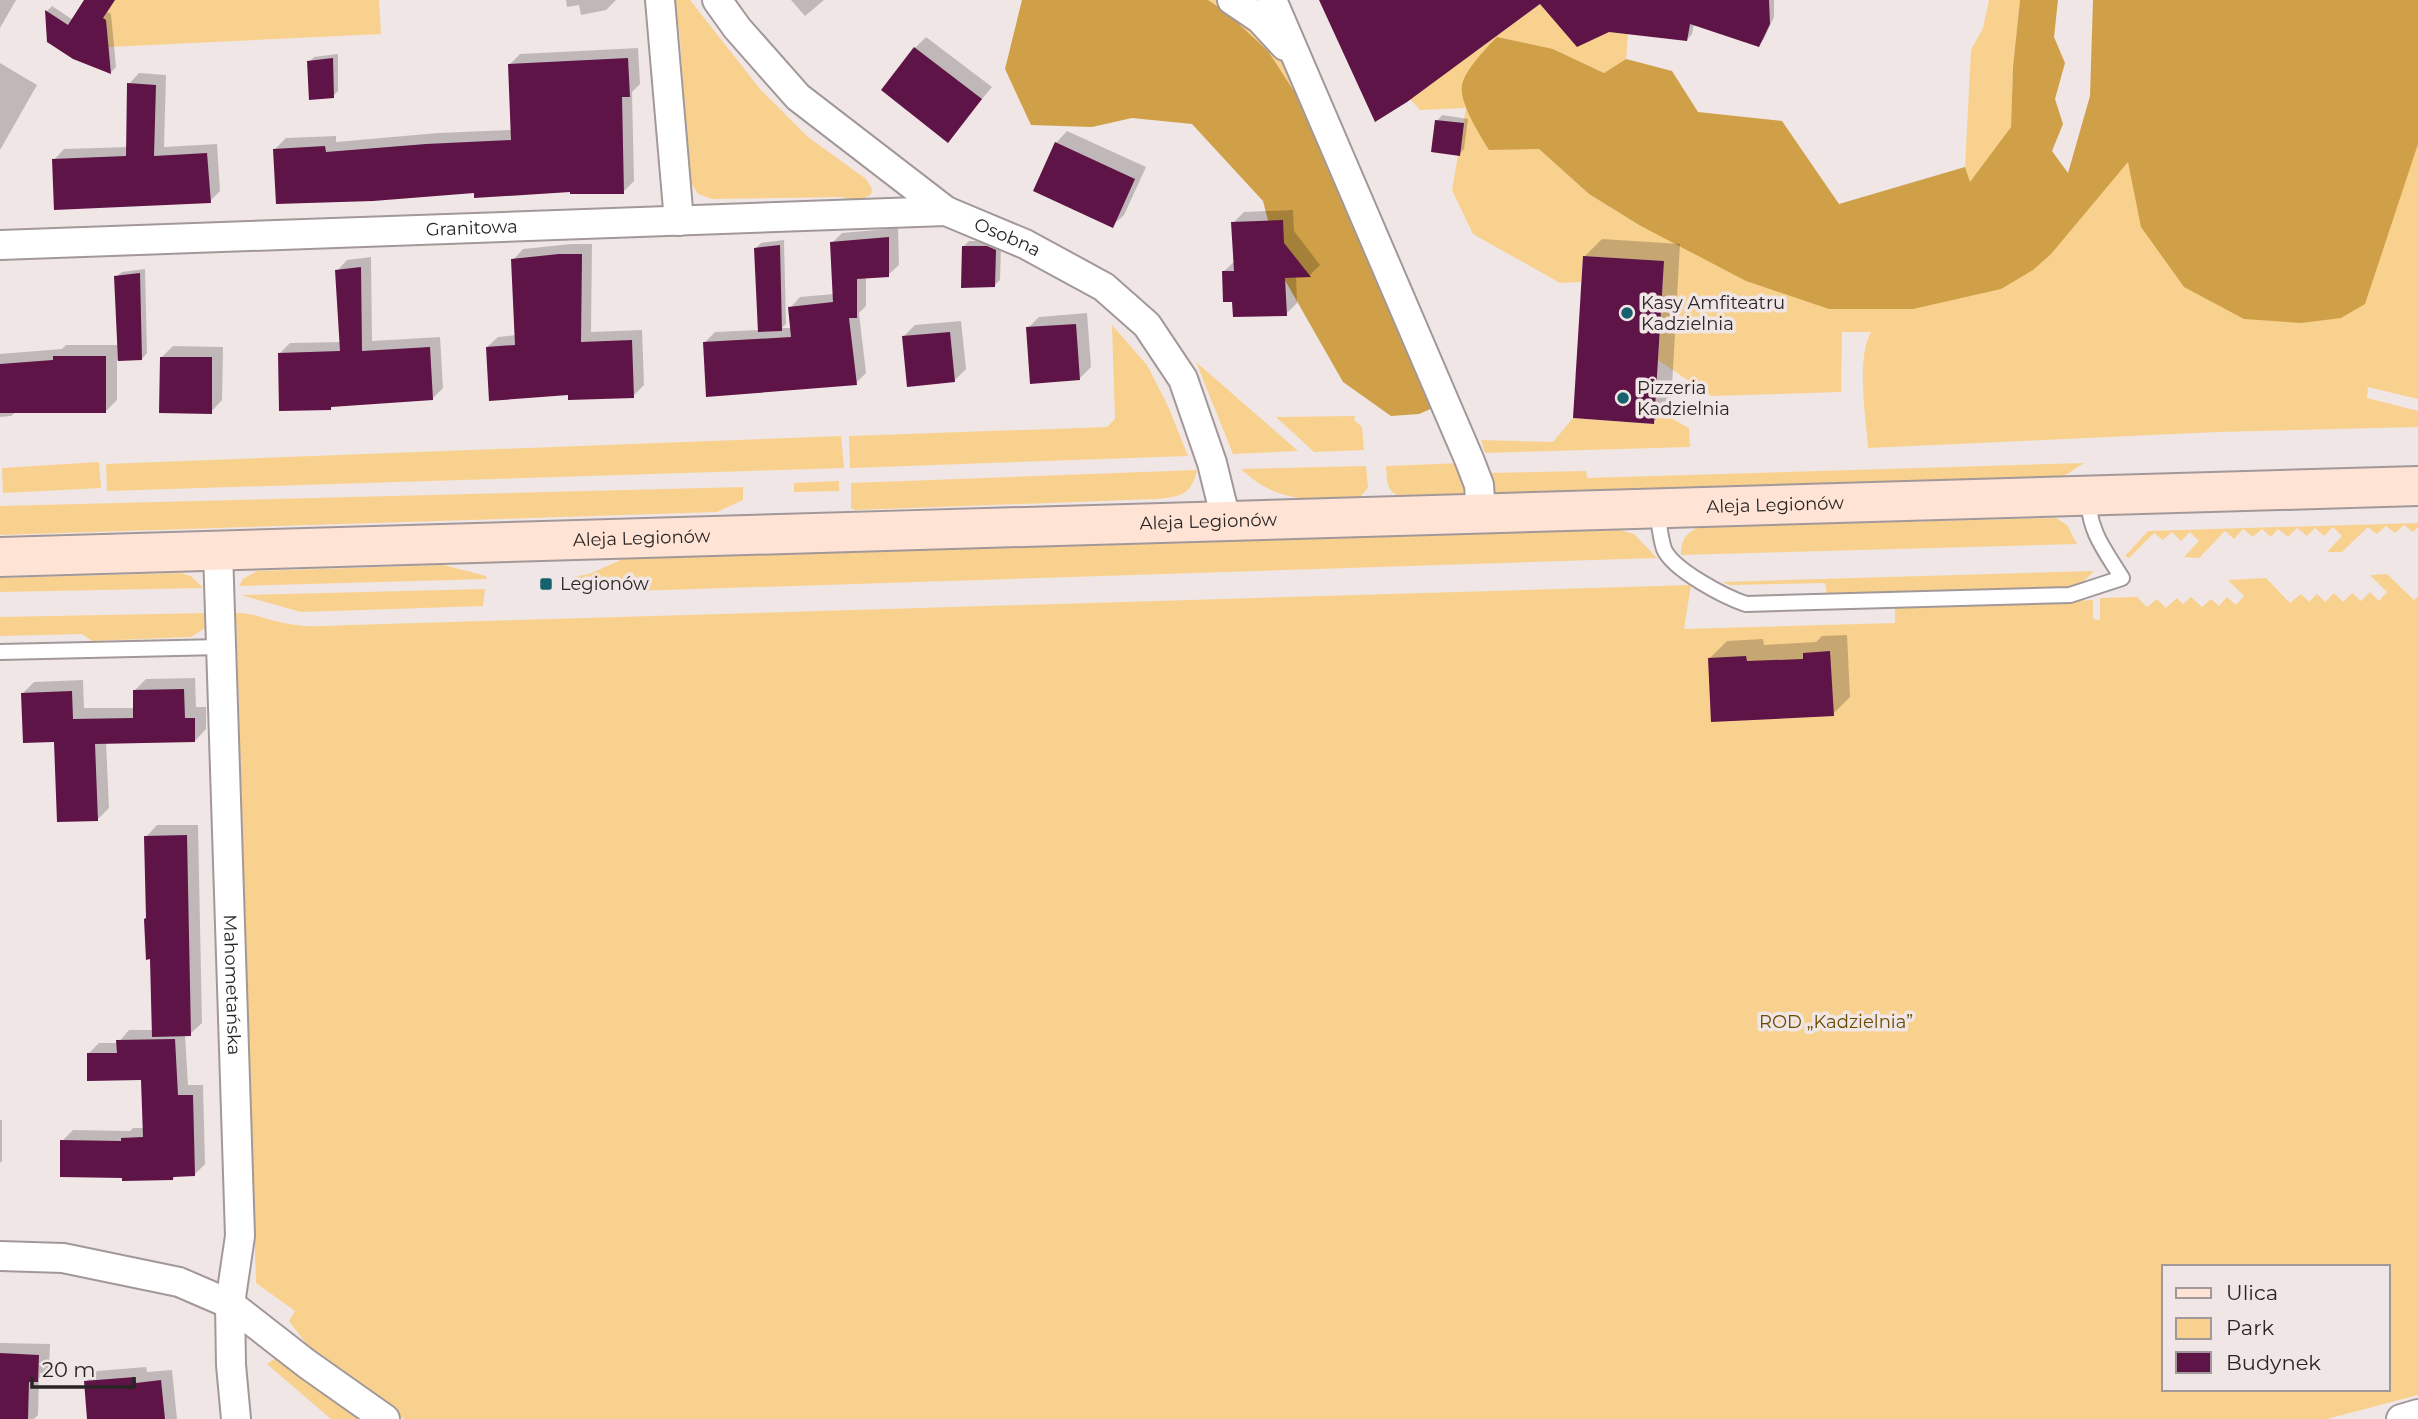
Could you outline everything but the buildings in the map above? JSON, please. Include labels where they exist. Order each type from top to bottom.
[{"type":"street","points":[[660,0],[679,221]]},
{"type":"street","name":"Osobna","points":[[717,0],[737,28],[798,97],[946,211],[1025,244],[1104,287],[1147,325],[1183,379],[1212,463],[1226,520]]},
{"type":"street","points":[[1232,0],[1260,19],[1298,59]]},
{"type":"street","points":[[1272,0],[1469,459],[1479,485],[1481,514]]},
{"type":"street","name":"Granitowa","points":[[0,245],[946,211]]},
{"type":"street","name":"Aleja Legionów","points":[[0,557],[2418,486]]},
{"type":"street","name":"Mahometańska","points":[[218,551],[240,1236],[230,1304],[231,1364],[236,1419]]},
{"type":"street","points":[[0,1256],[62,1258],[179,1282],[230,1304],[307,1364],[385,1419]]},
{"type":"street","points":[[2401,1419],[2418,1415]]},
{"type":"lane","points":[[1657,509],[1664,549],[1674,563],[1732,599],[1746,604],[2070,596],[2122,578],[2094,530],[2089,517],[2088,496]]},
{"type":"lane","points":[[0,652],[221,647]]},
{"type":"green space","points":[[115,0],[379,0],[381,34],[109,47],[94,42],[103,18]]},
{"type":"green space","points":[[675,0],[690,0],[760,89],[808,137],[866,179],[872,189],[871,194],[857,200],[842,197],[712,199],[698,194],[690,181]]},
{"type":"green space","points":[[1208,0],[1220,0],[1279,52],[1301,102],[1268,51],[1226,12]]},
{"type":"green space","points":[[1989,0],[2020,0],[2013,67],[2011,127],[1970,183],[1965,167],[1971,50],[1983,28]]},
{"type":"green space","points":[[2418,0],[2418,399],[2368,387],[2367,398],[2418,411],[2418,427],[2218,432],[1868,448],[1863,372],[1866,343],[1871,332],[1842,332],[1841,392],[1711,396],[1658,360],[1664,261],[1583,256],[1581,282],[1560,283],[1473,234],[1452,190],[1466,108],[1420,110],[1410,99],[1540,4],[1629,23],[1626,59],[1604,73],[1553,49],[1539,149],[1589,194],[1639,225],[2061,217],[2101,100]]},
{"type":"green space","points":[[1112,325],[1147,365],[1168,406],[1188,456],[850,468],[849,436],[1107,427],[1115,419]]},
{"type":"green space","points":[[1196,362],[1298,451],[1233,454]]},
{"type":"green space","points":[[1655,409],[1689,428],[1690,447],[1485,453],[1481,440],[1553,442],[1573,418],[1654,424]]},
{"type":"green space","points":[[1355,416],[1354,420],[1362,427],[1364,450],[1314,452],[1276,417]]},
{"type":"green space","points":[[841,436],[844,468],[107,491],[106,464]]},
{"type":"green space","points":[[99,462],[101,488],[3,493],[2,468]]},
{"type":"green space","points":[[1462,463],[1467,485],[1460,495],[1399,496],[1388,484],[1386,466]]},
{"type":"green space","points":[[2084,463],[2061,478],[1493,494],[1483,473],[1586,471],[1587,478]]},
{"type":"green space","points":[[1366,466],[1368,488],[1359,498],[1326,499],[1282,494],[1255,481],[1241,469]]},
{"type":"green space","points":[[1197,470],[1192,485],[1184,493],[1157,499],[855,510],[851,508],[851,483]]},
{"type":"green space","points":[[839,481],[839,491],[794,492],[794,483]]},
{"type":"green space","points":[[743,487],[743,500],[717,512],[0,535],[0,506]]},
{"type":"green space","points":[[2056,518],[2067,525],[2077,544],[1681,555],[1685,538],[1699,527]]},
{"type":"green space","points":[[2418,523],[2413,532],[2404,525],[2395,533],[2386,526],[2377,534],[2368,527],[2342,552],[2327,552],[2342,536],[2333,527],[2324,536],[2315,528],[2307,536],[2297,528],[2288,537],[2278,529],[2271,537],[2262,529],[2253,537],[2243,529],[2234,539],[2225,531],[2199,558],[2184,557],[2199,541],[2190,532],[2181,541],[2172,532],[2163,540],[2154,533],[2129,558],[2125,556],[2148,531]]},
{"type":"green space","points":[[1616,529],[1634,534],[1657,558],[573,593],[572,577],[589,574],[623,559]]},
{"type":"green space","points":[[444,565],[486,576],[487,579],[239,586],[243,579],[257,571]]},
{"type":"green space","points":[[2094,571],[2071,589],[1827,595],[1825,583],[1729,585],[1722,582]]},
{"type":"green space","points":[[181,573],[191,576],[203,588],[0,592],[0,578]]},
{"type":"green space","name":"ROD „Kadzielnia”","points":[[2387,574],[2414,600],[2418,596],[2418,1395],[2327,1419],[404,1419],[318,1359],[289,1321],[295,1311],[256,1283],[236,613],[288,624],[324,626],[1691,585],[1684,629],[1895,623],[1895,608],[2093,600],[2093,619],[2100,620],[2100,598],[2137,597],[2147,607],[2157,599],[2166,608],[2177,598],[2183,604],[2191,597],[2202,607],[2211,599],[2219,606],[2227,597],[2236,605],[2244,596],[2228,580],[2266,578],[2290,603],[2301,594],[2309,602],[2317,594],[2325,602],[2334,593],[2343,602],[2352,593],[2361,601],[2370,592],[2379,601],[2387,592],[2370,575]]},
{"type":"green space","points":[[485,589],[483,606],[301,612],[241,595]]},
{"type":"green space","points":[[207,613],[205,628],[191,637],[92,641],[82,634],[0,636],[0,617]]},
{"type":"green space","points":[[274,1359],[368,1419],[331,1419],[267,1364]]},
{"type":"shaded area","points":[[1022,0],[1208,0],[1226,12],[1268,51],[1301,102],[1435,407],[1419,414],[1391,416],[1343,382],[1282,275],[1263,201],[1192,124],[1132,118],[1092,127],[1031,125],[1005,69]]},
{"type":"shaded area","points":[[2020,0],[2058,0],[2054,37],[2065,63],[2055,99],[2063,124],[2052,151],[2068,173],[2090,96],[2093,0],[2418,0],[2418,144],[2365,304],[2341,318],[2301,323],[2244,319],[2184,287],[2141,227],[2128,162],[2051,254],[2033,270],[2001,289],[1913,309],[1829,309],[1746,281],[1639,225],[1589,194],[1539,149],[1489,150],[1471,119],[1462,92],[1467,73],[1497,37],[1553,49],[1604,73],[1626,59],[1672,71],[1698,112],[1782,121],[1839,204],[1965,167],[1970,182],[2011,127],[2013,67]]},
{"type":"place","name":"Kasy Amfiteatru Kadzielnia","points":[[1627,313]]},
{"type":"place","name":"Pizzeria Kadzielnia","points":[[1623,398]]},
{"type":"place","name":"Legionów","points":[[546,584]]}]
